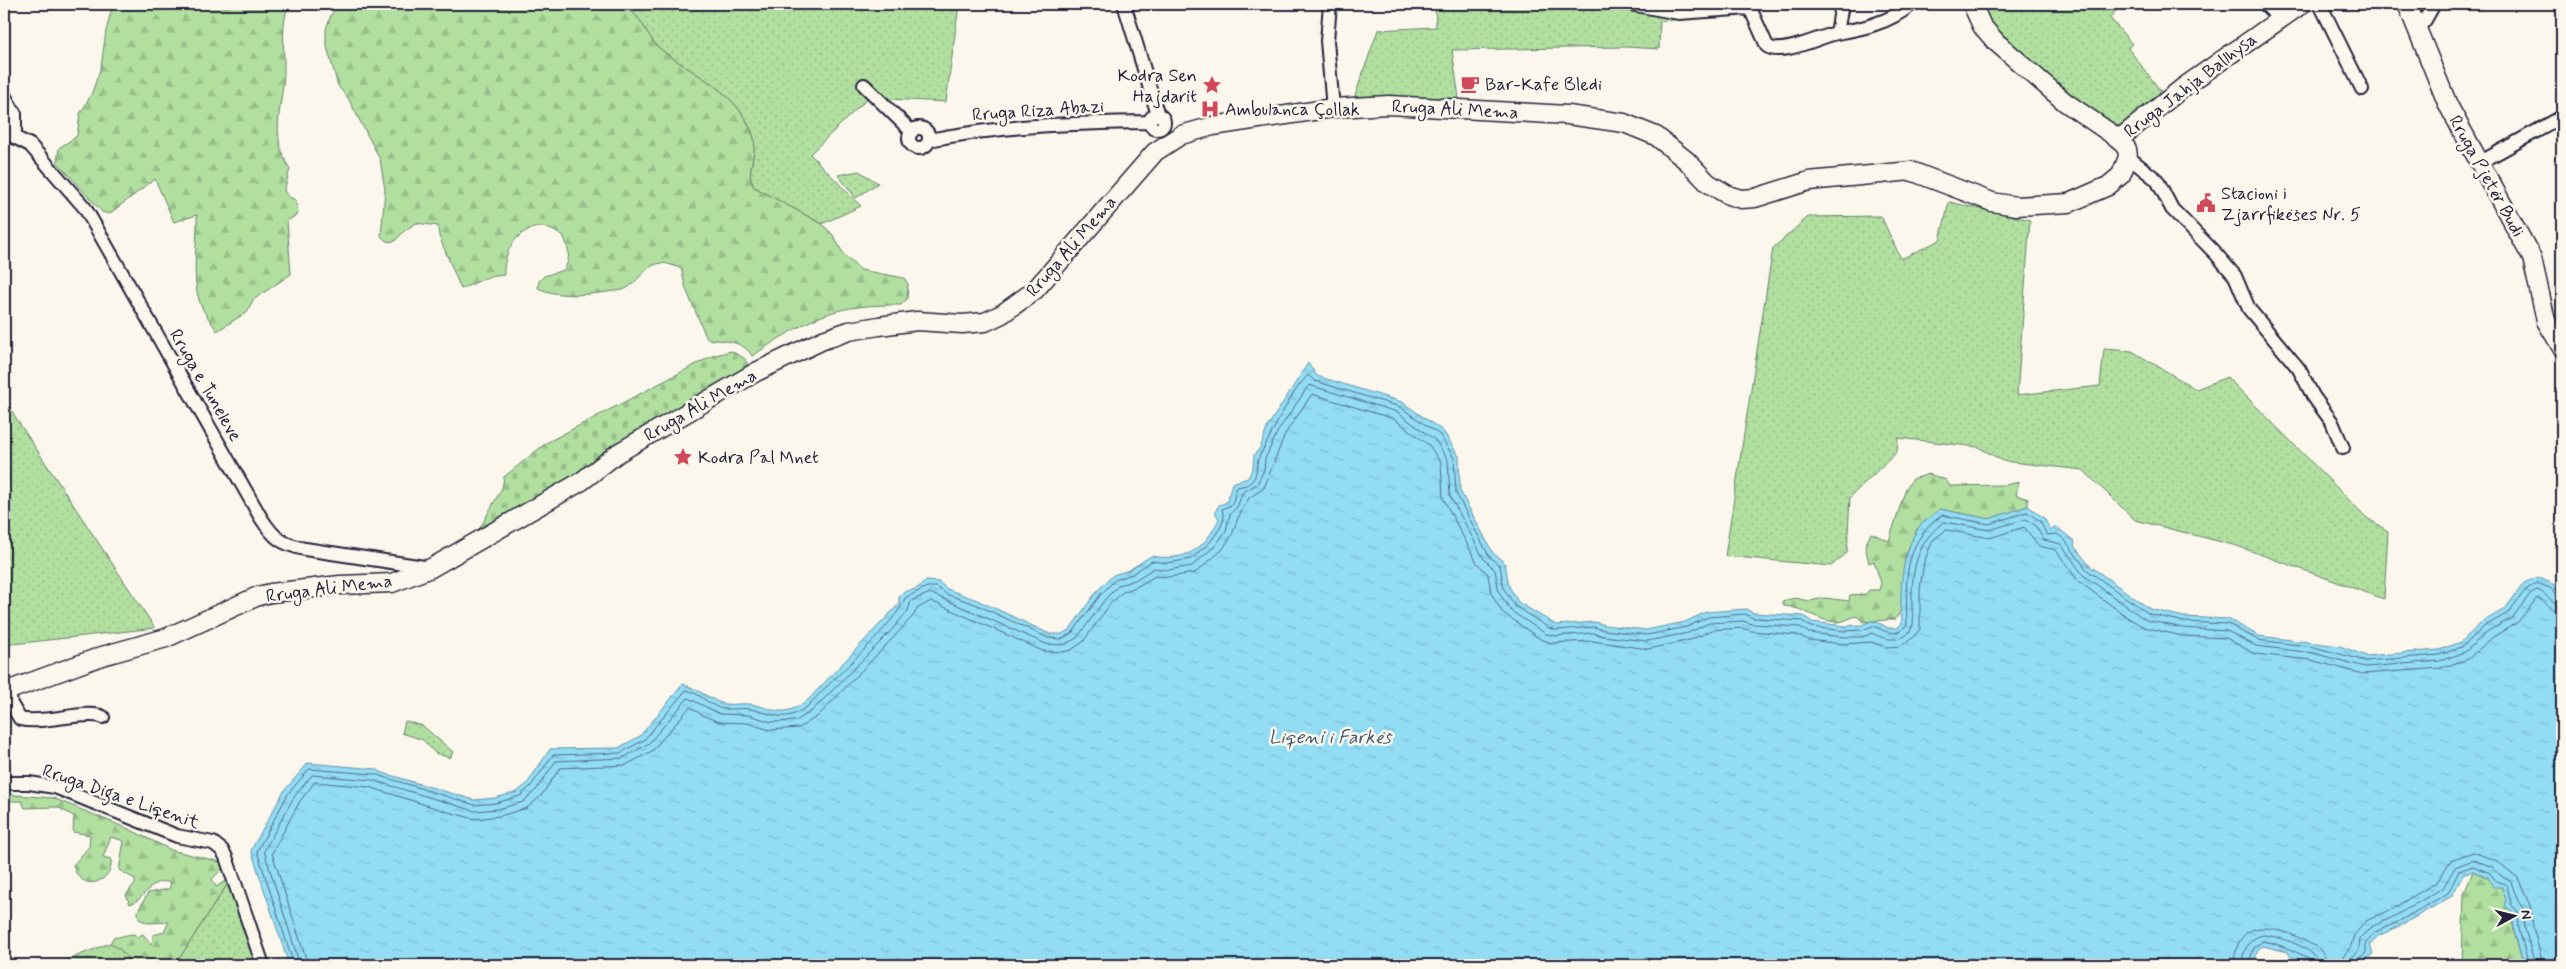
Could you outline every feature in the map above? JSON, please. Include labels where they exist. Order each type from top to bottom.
[{"type":"street","points":[[1124,4],[1160,126]]},
{"type":"street","points":[[1330,4],[1328,58],[1333,108]]},
{"type":"street","points":[[1630,4],[1679,13],[1750,8],[1770,48],[1791,48],[1837,33],[1877,24],[1912,4]]},
{"type":"street","points":[[1837,33],[1842,4]]},
{"type":"street","name":"Rruga Jahja Ballhysa","points":[[1972,4],[1982,26],[1996,42],[2065,102],[2119,139],[2185,86],[2302,4]]},
{"type":"street","points":[[2265,4],[2279,19]]},
{"type":"street","points":[[2320,4],[2362,89]]},
{"type":"street","name":"Rruga Pjetër Budi","points":[[2407,4],[2446,100],[2478,163],[2532,258],[2546,321],[2550,332],[2562,348]]},
{"type":"street","points":[[2418,28],[2434,4]]},
{"type":"street","name":"Rruga Riza Abazi","points":[[864,85],[912,132],[910,141],[916,148],[924,147],[929,140],[964,133],[1059,124],[1160,126]]},
{"type":"street","points":[[4,95],[15,114],[9,134]]},
{"type":"street","name":"Rruga Ali Mema","points":[[6,692],[102,656],[166,638],[258,596],[340,585],[392,583],[431,568],[582,481],[634,444],[756,372],[801,349],[849,331],[916,321],[962,324],[985,322],[1002,314],[1036,290],[1111,200],[1155,152],[1160,126],[1191,131],[1333,108],[1389,105],[1568,115],[1624,122],[1656,136],[1688,161],[1708,183],[1728,195],[1741,198],[1755,198],[1809,181],[1911,171],[1992,202],[2016,206],[2069,203],[2108,186],[2122,175],[2128,157]]},
{"type":"street","points":[[2478,163],[2562,116]]},
{"type":"street","name":"Rruga e Tuneleve","points":[[9,134],[30,145],[85,208],[261,518],[275,537],[286,544],[305,549],[431,568]]},
{"type":"street","points":[[2119,139],[2127,149],[2128,157],[2157,180],[2172,209],[2235,276],[2249,309],[2299,369],[2313,396],[2332,422],[2343,448]]},
{"type":"street","points":[[6,692],[20,719],[43,722],[92,714],[103,717]]},
{"type":"street","name":"Rruga Diga e Liqenit","points":[[4,783],[29,783],[55,788],[177,836],[218,846],[226,857],[263,965]]},
{"type":"green space","points":[[113,4],[289,4],[284,26],[284,79],[278,130],[283,156],[290,169],[284,191],[289,197],[296,200],[298,214],[287,221],[291,274],[253,300],[247,312],[217,331],[202,308],[195,280],[197,215],[174,222],[155,179],[109,214],[102,212],[57,162],[59,148],[77,136],[80,114],[91,95],[101,67],[106,31]]},
{"type":"green space","points":[[339,4],[619,4],[635,15],[659,48],[713,85],[736,106],[746,119],[754,142],[750,175],[754,187],[822,224],[833,235],[844,255],[861,270],[904,278],[908,284],[907,299],[901,305],[863,306],[829,313],[802,325],[752,356],[738,344],[707,339],[686,289],[681,268],[664,263],[656,264],[623,290],[569,295],[548,292],[538,288],[539,281],[544,276],[564,270],[568,257],[567,244],[563,235],[541,227],[532,228],[525,232],[513,243],[506,258],[504,275],[488,277],[461,289],[439,236],[438,226],[416,223],[404,231],[394,242],[386,241],[381,236],[385,190],[380,159],[348,98],[338,86],[326,43],[326,29],[331,15]]},
{"type":"green space","points":[[619,4],[959,4],[946,102],[868,98],[810,154],[861,206],[822,224],[754,187],[750,175],[754,142],[746,119],[736,106],[713,85],[659,48],[635,15]]},
{"type":"green space","points":[[1435,4],[1713,4],[1717,17],[1660,21],[1659,49],[1625,47],[1452,50],[1459,98],[1354,98],[1378,30],[1436,27]]},
{"type":"green space","points":[[1979,4],[2122,4],[2110,18],[2132,44],[2128,48],[2163,94],[2121,127],[2117,128],[2057,86],[1991,26]]},
{"type":"green space","points":[[859,171],[878,183],[856,198],[838,175]]},
{"type":"green space","points":[[1949,202],[2030,220],[2017,395],[2100,386],[2104,349],[2132,351],[2196,389],[2227,377],[2367,518],[2388,531],[2384,599],[2237,546],[2135,520],[2083,470],[2003,461],[1978,447],[1898,438],[1897,452],[1850,497],[1847,553],[1831,566],[1725,556],[1773,248],[1808,217],[1881,216],[1901,259],[1940,240]]},
{"type":"green space","points":[[731,351],[744,358],[749,366],[576,475],[479,530],[502,488],[504,477],[546,443],[712,356]]},
{"type":"green space","points":[[4,397],[17,420],[155,628],[4,645]]},
{"type":"green space","points":[[1929,474],[1946,480],[1950,486],[2005,485],[2019,482],[2016,495],[2028,499],[2028,506],[1989,519],[1940,509],[1917,529],[1905,557],[1901,610],[1896,619],[1863,622],[1857,616],[1840,622],[1831,621],[1784,606],[1782,601],[1795,598],[1809,601],[1825,598],[1849,601],[1850,595],[1866,594],[1869,590],[1879,590],[1881,583],[1874,561],[1869,563],[1865,546],[1871,533],[1889,541],[1906,488],[1913,479]]},
{"type":"green space","points":[[405,721],[423,726],[453,752],[450,758],[435,753],[423,740],[402,733]]},
{"type":"green space","points":[[4,794],[53,798],[131,830],[171,850],[221,862],[224,867],[212,879],[216,887],[230,880],[175,965],[129,965],[125,955],[110,943],[113,938],[129,934],[134,934],[137,937],[143,934],[151,944],[153,935],[164,932],[169,922],[148,923],[139,919],[138,911],[148,893],[169,889],[171,883],[164,882],[153,885],[140,898],[130,904],[126,895],[135,883],[135,879],[119,870],[124,841],[111,837],[103,857],[111,859],[111,867],[107,874],[96,882],[83,880],[77,874],[73,865],[89,847],[90,835],[73,832],[74,816],[57,807],[25,808],[22,801],[4,801]]},
{"type":"green space","points":[[2473,871],[2494,881],[2503,890],[2508,901],[2524,965],[2462,965],[2464,894]]},
{"type":"green space","points":[[230,880],[259,965],[175,965]]},
{"type":"green space","points":[[110,943],[125,955],[129,965],[54,965]]},
{"type":"water","name":"Liqeni i Farkës","points":[[1308,363],[1317,376],[1402,402],[1443,431],[1459,456],[1460,491],[1493,553],[1505,563],[1509,586],[1518,602],[1556,625],[1595,622],[1646,630],[1685,622],[1706,612],[1746,609],[1753,613],[1804,616],[1812,622],[1845,626],[1862,625],[1871,621],[1878,622],[1888,628],[1897,628],[1902,623],[1901,588],[1907,552],[1919,527],[1940,509],[1989,519],[2028,506],[2044,518],[2051,531],[2056,526],[2075,542],[2074,546],[2090,566],[2150,609],[2184,617],[2228,619],[2259,636],[2340,646],[2366,656],[2439,650],[2461,642],[2482,622],[2505,609],[2524,583],[2538,577],[2555,585],[2562,596],[2562,965],[2524,965],[2514,931],[2513,913],[2508,908],[2505,908],[2506,900],[2502,887],[2493,887],[2488,877],[2473,871],[2463,875],[2452,896],[2398,927],[2378,936],[2370,944],[2373,955],[2357,965],[2310,965],[2290,956],[2288,952],[2263,946],[2258,949],[2253,965],[1726,965],[1725,963],[1721,965],[289,965],[251,850],[284,791],[308,763],[376,769],[383,773],[474,800],[495,798],[517,792],[527,784],[550,749],[618,748],[640,736],[683,684],[724,704],[757,705],[776,711],[796,708],[805,703],[899,604],[899,596],[906,591],[916,589],[926,581],[939,582],[947,589],[977,600],[1050,634],[1062,634],[1070,629],[1097,591],[1113,575],[1129,570],[1151,556],[1174,557],[1184,555],[1200,546],[1207,539],[1219,519],[1215,512],[1219,505],[1227,502],[1232,483],[1248,478],[1253,467],[1254,455],[1260,448],[1268,426]]},
{"type":"place","name":"Bar-Kafe Bledi","points":[[1470,84]]},
{"type":"place","name":"Kodra Sen Hajdarit","points":[[1212,85]]},
{"type":"place","name":"Ambulanca Çollak","points":[[1210,109]]},
{"type":"place","name":"Stacioni i Zjarrfikëses Nr. 5","points":[[2206,203]]},
{"type":"place","name":"Kodra Pal Mnet","points":[[683,457]]}]
